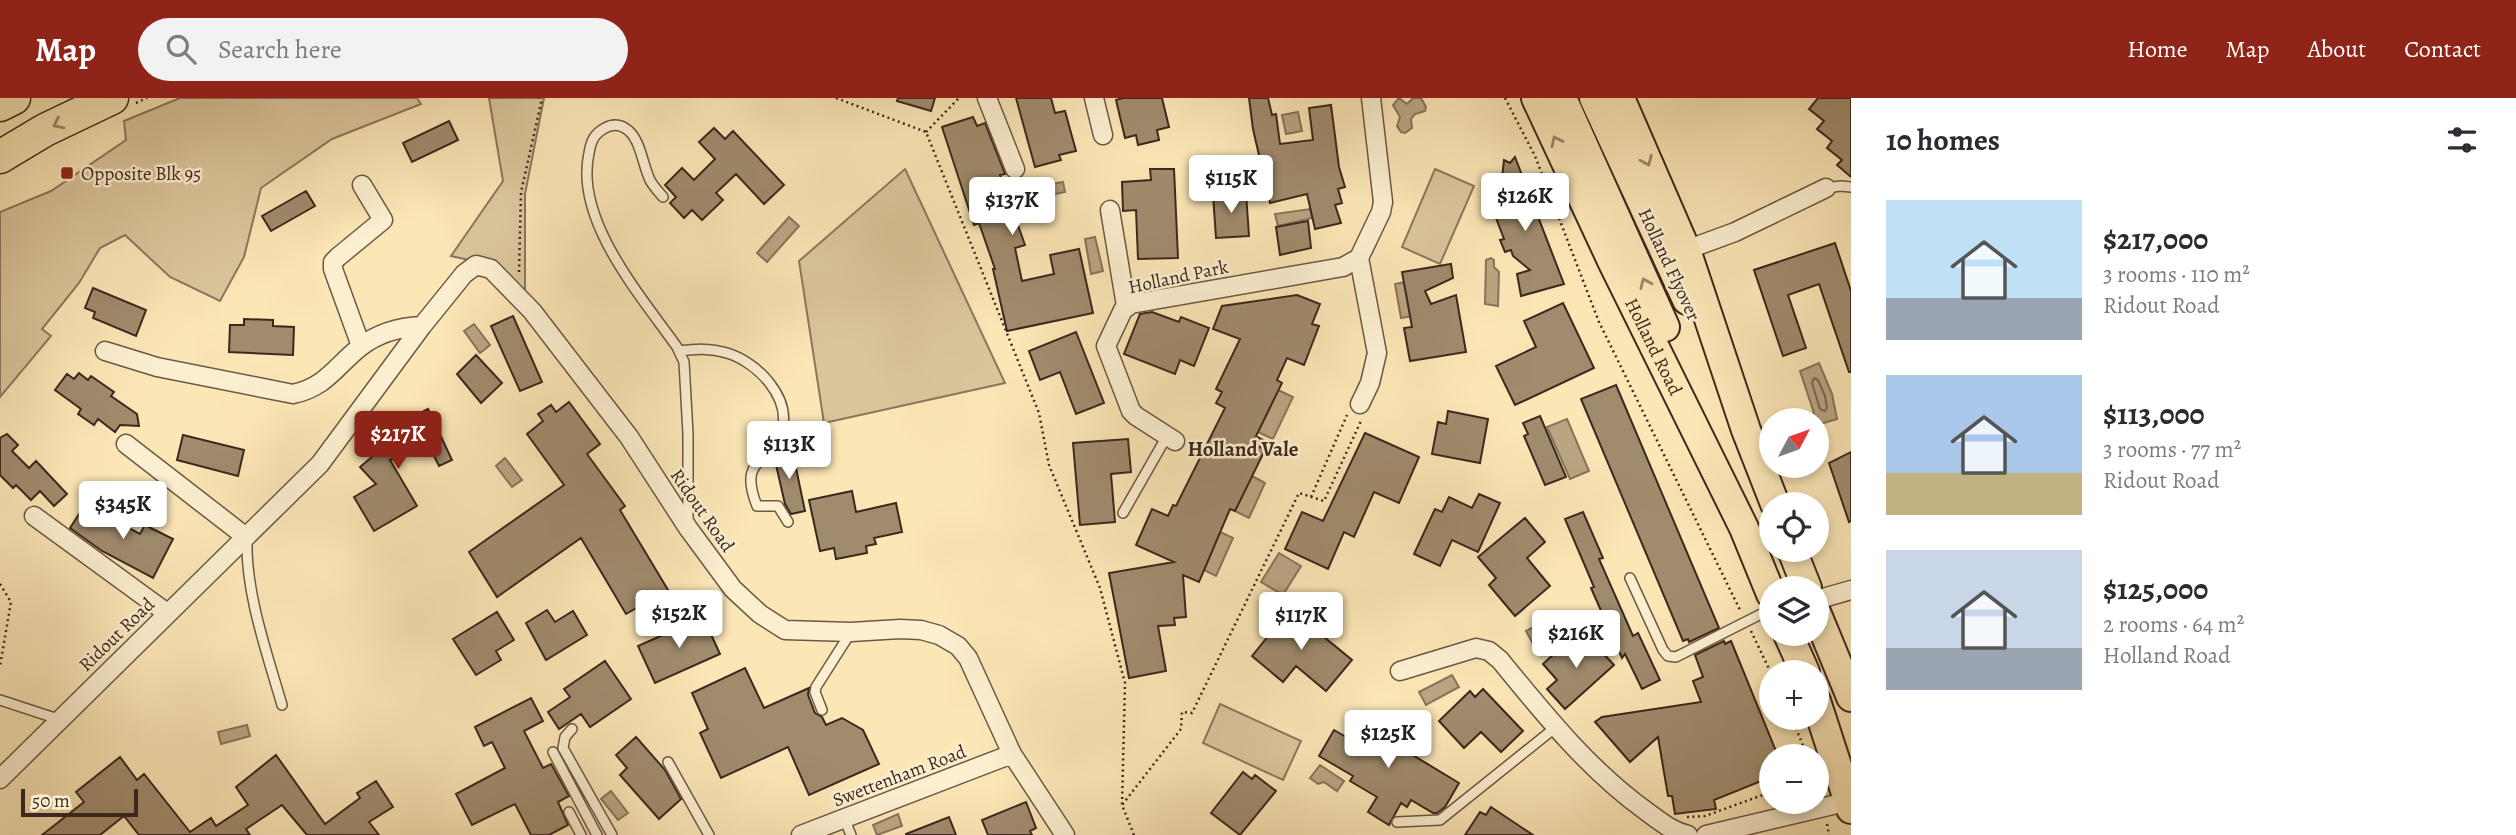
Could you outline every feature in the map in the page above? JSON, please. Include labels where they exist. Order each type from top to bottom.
[{"type":"highway","points":[[0,105],[15,98]]},
{"type":"highway","points":[[0,158],[45,130],[112,98]]},
{"type":"main road","name":"Holland Road","points":[[1536,98],[1744,528],[1764,576]]},
{"type":"main road","name":"Holland Flyover","points":[[1562,98],[1705,422],[1744,528]]},
{"type":"main road","name":"Holland Flyover","points":[[1594,98],[1673,247],[1770,492]]},
{"type":"main road","points":[[1620,98],[1673,247]]},
{"type":"main road","points":[[1829,644],[1851,697]]},
{"type":"main road","points":[[1825,730],[1850,805]]},
{"type":"street","points":[[987,98],[1015,169]]},
{"type":"street","points":[[1094,98],[1103,135]]},
{"type":"street","points":[[1356,405],[1370,383],[1377,360],[1377,345],[1359,258],[1381,212],[1383,202],[1371,98]]},
{"type":"street","points":[[361,346],[333,269],[333,262],[383,220],[362,185]]},
{"type":"street","points":[[1673,247],[1735,232],[1826,188]]},
{"type":"street","points":[[1110,210],[1126,306]]},
{"type":"street","name":"Holland Park","points":[[1171,438],[1131,411],[1108,351],[1108,342],[1126,306],[1343,267],[1359,258]]},
{"type":"street","name":"Ridout Road","points":[[0,779],[320,464],[422,326],[464,274],[476,265],[491,269],[576,366],[629,437],[688,528],[733,589],[760,614],[785,631],[921,630],[939,635],[958,646],[968,658],[1012,754],[1065,835]]},
{"type":"street","points":[[105,351],[157,367],[293,394],[312,390],[361,346],[381,334],[404,326],[422,326]]},
{"type":"street","points":[[126,444],[246,536]]},
{"type":"street","points":[[34,516],[167,613]]},
{"type":"street","points":[[1829,596],[1851,590]]},
{"type":"street","points":[[1400,671],[1476,648],[1489,651],[1500,660],[1556,727],[1622,794],[1675,831],[1688,835]]},
{"type":"street","name":"Swettenham Road","points":[[801,835],[848,827],[1012,754]]},
{"type":"street","points":[[1706,835],[1850,805]]},
{"type":"lane","points":[[663,197],[651,183],[633,135],[626,128],[609,126],[592,139],[586,167],[589,198],[607,243],[684,362],[688,528]]},
{"type":"lane","points":[[1826,188],[1851,187]]},
{"type":"lane","points":[[679,351],[700,348],[730,353],[744,360],[774,389],[783,412],[782,430],[754,466],[751,475],[757,506],[778,506],[788,522]]},
{"type":"lane","points":[[1123,513],[1171,438]]},
{"type":"lane","points":[[246,536],[262,639],[282,705]]},
{"type":"lane","points":[[1630,578],[1668,656],[1676,657],[1759,616]]},
{"type":"lane","points":[[822,710],[815,692],[816,687],[851,632]]},
{"type":"lane","points":[[0,700],[58,719]]},
{"type":"lane","points":[[1397,822],[1440,820],[1556,727]]},
{"type":"lane","points":[[572,729],[565,737],[563,748],[612,835]]},
{"type":"lane","points":[[553,752],[597,835]]},
{"type":"lane","points":[[668,762],[709,835]]},
{"type":"lane","points":[[569,812],[581,835]]},
{"type":"path","points":[[518,297],[521,192],[541,103],[539,98]]},
{"type":"path","points":[[836,98],[926,132],[1039,413],[1049,465],[1100,588],[1125,683],[1122,805],[1134,835]]},
{"type":"path","points":[[926,132],[959,98]]},
{"type":"path","points":[[1505,98],[1515,122],[1535,156],[1599,322],[1764,660]]},
{"type":"path","points":[[1311,497],[1356,405]]},
{"type":"path","points":[[1122,805],[1181,729],[1182,712],[1192,713],[1299,493],[1317,499]]},
{"type":"path","points":[[0,584],[11,602],[0,666]]},
{"type":"path","points":[[1666,823],[1705,816],[1759,796]]},
{"type":"shaded area","points":[[180,98],[417,98],[421,104],[332,139],[261,188],[244,257],[220,301],[170,277],[125,235],[100,248],[79,283],[42,329],[51,336],[0,397],[0,212],[51,191],[126,140],[124,121]]},
{"type":"shaded area","points":[[489,98],[544,98],[525,194],[525,297],[492,265],[451,256],[503,181]]},
{"type":"shaded area","points":[[905,169],[1005,383],[824,423],[799,261]]},
{"type":"shaded area","points":[[1435,169],[1474,186],[1440,264],[1402,247]]},
{"type":"shaded area","points":[[1220,704],[1301,741],[1283,780],[1203,743]]},
{"type":"water","points":[[1399,98],[1407,104],[1413,98],[1421,98],[1426,107],[1425,111],[1415,114],[1411,119],[1412,128],[1405,133],[1397,126],[1400,117],[1393,105]]},
{"type":"water","points":[[1298,112],[1302,131],[1286,134],[1282,115]]},
{"type":"water","points":[[1063,182],[1065,192],[1031,199],[1029,188]]},
{"type":"water","points":[[1310,209],[1312,218],[1278,226],[1275,214]]},
{"type":"water","points":[[789,217],[799,226],[767,262],[757,253]]},
{"type":"water","points":[[1095,237],[1103,271],[1091,274],[1085,239]]},
{"type":"water","points":[[1491,258],[1499,272],[1498,306],[1485,304],[1486,260]]},
{"type":"water","points":[[1405,282],[1413,316],[1401,318],[1395,284]]},
{"type":"water","points":[[474,324],[490,345],[480,353],[464,331]]},
{"type":"water","points":[[1819,363],[1832,394],[1837,419],[1829,421],[1829,408],[1812,408],[1800,371]]},
{"type":"water","points":[[1278,390],[1293,397],[1273,439],[1258,432]]},
{"type":"water","points":[[1567,419],[1589,471],[1570,479],[1547,427]]},
{"type":"water","points":[[505,458],[522,480],[512,487],[496,466]]},
{"type":"water","points":[[1252,476],[1265,483],[1249,518],[1235,511]]},
{"type":"water","points":[[1220,532],[1233,538],[1216,576],[1204,570]]},
{"type":"water","points":[[1279,553],[1301,566],[1283,595],[1261,582]]},
{"type":"water","points":[[1559,614],[1566,626],[1533,644],[1526,631]]},
{"type":"water","points":[[1452,675],[1459,687],[1426,705],[1419,692]]},
{"type":"water","points":[[247,725],[250,736],[221,744],[218,732]]},
{"type":"water","points":[[1320,765],[1344,781],[1337,791],[1324,782],[1318,784],[1310,778]]},
{"type":"water","points":[[611,791],[628,813],[618,820],[601,799]]},
{"type":"water","points":[[898,814],[902,826],[877,835],[873,825]]},
{"type":"building","points":[[898,98],[935,98],[931,111],[897,101]]},
{"type":"building","points":[[1016,98],[1051,98],[1055,113],[1065,111],[1076,151],[1059,155],[1061,160],[1035,167]]},
{"type":"building","points":[[1162,98],[1169,127],[1157,130],[1159,140],[1138,145],[1136,135],[1125,138],[1116,100]]},
{"type":"building","points":[[1249,98],[1268,98],[1272,115],[1276,114],[1280,144],[1313,140],[1309,108],[1331,105],[1339,167],[1345,187],[1338,189],[1342,203],[1335,205],[1341,223],[1315,229],[1307,194],[1270,203],[1253,129]]},
{"type":"building","points":[[1818,98],[1851,98],[1851,177],[1837,165],[1842,160],[1827,148],[1832,141],[1817,129],[1824,121],[1809,109]]},
{"type":"building","points":[[973,117],[977,126],[985,123],[1005,174],[1000,175],[1025,245],[1015,248],[1022,281],[1054,274],[1050,255],[1079,249],[1093,313],[1007,331],[995,269],[979,223],[974,225],[942,127]]},
{"type":"building","points":[[449,121],[458,140],[412,162],[403,143]]},
{"type":"building","points":[[714,128],[725,139],[733,131],[784,185],[764,204],[736,174],[716,193],[723,200],[702,220],[692,210],[684,218],[670,203],[676,197],[665,185],[682,168],[694,180],[715,159],[699,142]]},
{"type":"building","points":[[1515,157],[1564,284],[1521,296],[1517,274],[1530,270],[1513,256],[1511,250],[1505,252],[1500,240],[1504,239],[1496,218],[1499,218],[1495,197],[1500,197],[1504,160],[1510,163]]},
{"type":"building","points":[[1150,169],[1174,169],[1178,258],[1138,259],[1136,210],[1123,211],[1122,182],[1151,180]]},
{"type":"building","points":[[306,191],[315,206],[271,231],[262,216]]},
{"type":"building","points":[[1246,193],[1249,236],[1216,238],[1213,195]]},
{"type":"building","points":[[1308,221],[1311,248],[1280,255],[1276,227]]},
{"type":"building","points":[[1835,243],[1851,291],[1851,372],[1819,284],[1788,295],[1806,348],[1783,356],[1754,270]]},
{"type":"building","points":[[1451,264],[1453,278],[1425,291],[1431,304],[1456,295],[1466,352],[1410,361],[1404,328],[1412,327],[1402,272]]},
{"type":"building","points":[[93,288],[146,310],[136,336],[93,318],[95,312],[85,308]]},
{"type":"building","points":[[1297,295],[1320,304],[1312,324],[1319,326],[1304,365],[1287,358],[1277,380],[1282,383],[1256,436],[1263,440],[1260,447],[1265,450],[1235,511],[1230,509],[1199,582],[1183,575],[1186,617],[1174,618],[1175,625],[1158,626],[1166,671],[1129,678],[1109,573],[1174,562],[1136,545],[1152,509],[1168,516],[1173,505],[1176,506],[1225,408],[1216,403],[1222,392],[1216,389],[1240,339],[1213,329],[1222,306]]},
{"type":"building","points":[[1563,303],[1594,368],[1515,405],[1496,366],[1536,347],[1524,321]]},
{"type":"building","points":[[1152,312],[1179,322],[1181,317],[1209,328],[1194,366],[1180,360],[1175,374],[1124,354],[1140,314]]},
{"type":"building","points":[[513,316],[542,382],[520,391],[491,326]]},
{"type":"building","points":[[244,319],[273,320],[273,326],[294,327],[293,355],[229,352],[230,325],[244,325]]},
{"type":"building","points":[[1076,332],[1104,403],[1076,414],[1060,372],[1040,380],[1029,351]]},
{"type":"building","points":[[476,355],[502,383],[481,403],[457,374]]},
{"type":"building","points":[[79,373],[88,380],[91,376],[114,392],[111,396],[137,414],[139,426],[120,425],[115,432],[98,419],[94,425],[78,414],[81,409],[55,390],[67,374],[74,379]]},
{"type":"building","points":[[1616,385],[1719,628],[1689,642],[1688,639],[1683,641],[1581,399]]},
{"type":"building","points":[[569,402],[600,444],[587,454],[625,506],[620,510],[668,590],[626,614],[581,538],[497,597],[469,552],[564,485],[527,434],[543,421],[538,414],[551,405],[556,412]]},
{"type":"building","points":[[428,409],[452,460],[439,466],[431,450],[390,460],[417,506],[374,531],[354,497],[376,484],[360,467],[392,440],[390,431],[419,424],[415,416]]},
{"type":"building","points":[[1448,411],[1488,419],[1480,463],[1432,454],[1438,422],[1446,424]]},
{"type":"building","points":[[1540,416],[1566,477],[1545,485],[1524,436],[1528,434],[1523,423]]},
{"type":"building","points":[[1365,433],[1419,457],[1399,503],[1374,492],[1354,537],[1344,532],[1328,569],[1285,549],[1302,512],[1323,521]]},
{"type":"building","points":[[7,434],[18,445],[12,451],[29,468],[36,461],[67,494],[54,506],[40,491],[31,500],[16,485],[13,488],[0,475],[0,438]]},
{"type":"building","points":[[183,435],[244,450],[238,476],[177,460]]},
{"type":"building","points":[[1128,439],[1131,472],[1111,474],[1115,522],[1080,525],[1073,443]]},
{"type":"building","points":[[792,449],[805,511],[791,514],[785,504],[774,456],[778,451]]},
{"type":"building","points":[[1851,452],[1849,522],[1829,463]]},
{"type":"building","points":[[852,491],[856,512],[896,503],[902,532],[874,538],[876,544],[866,546],[867,553],[836,559],[834,548],[820,551],[809,500]]},
{"type":"building","points":[[1479,494],[1500,503],[1478,552],[1452,540],[1440,566],[1414,554],[1435,509],[1442,512],[1449,497],[1472,508]]},
{"type":"building","points":[[85,505],[140,534],[145,525],[173,539],[153,578],[102,551],[70,528]]},
{"type":"building","points":[[1583,512],[1603,558],[1599,559],[1633,636],[1638,633],[1660,680],[1642,689],[1625,654],[1622,658],[1591,588],[1594,587],[1565,519]]},
{"type":"building","points":[[1525,518],[1545,542],[1527,558],[1550,586],[1515,616],[1489,585],[1496,578],[1478,557]]},
{"type":"building","points":[[1290,609],[1352,660],[1326,691],[1296,666],[1283,682],[1252,656]]},
{"type":"building","points":[[547,610],[555,622],[573,611],[587,635],[546,660],[526,623]]},
{"type":"building","points":[[497,612],[514,640],[496,651],[501,660],[476,675],[453,639]]},
{"type":"building","points":[[703,617],[720,654],[655,683],[638,646]]},
{"type":"building","points":[[1587,636],[1614,665],[1565,709],[1547,689],[1557,680],[1543,664],[1570,639],[1576,646]]},
{"type":"building","points":[[1724,641],[1725,644],[1731,641],[1759,710],[1759,730],[1767,730],[1773,744],[1759,744],[1759,782],[1714,800],[1716,809],[1675,814],[1672,796],[1668,796],[1658,737],[1630,762],[1595,722],[1602,717],[1701,702],[1693,681],[1703,677],[1695,655]]},
{"type":"building","points":[[605,661],[631,699],[590,727],[581,714],[559,729],[548,712],[570,697],[564,689]]},
{"type":"building","points":[[745,668],[764,708],[809,688],[808,695],[815,713],[822,717],[826,725],[842,718],[863,730],[879,764],[809,795],[788,747],[721,778],[700,733],[708,729],[692,693]]},
{"type":"building","points":[[1483,689],[1523,731],[1501,752],[1481,732],[1464,748],[1439,721],[1470,691],[1475,697]]},
{"type":"building","points":[[531,698],[543,721],[524,731],[543,768],[551,764],[569,796],[558,802],[568,825],[549,835],[531,835],[515,804],[472,825],[456,794],[505,768],[492,742],[484,746],[475,727]]},
{"type":"building","points":[[1370,712],[1398,729],[1391,742],[1459,783],[1445,807],[1437,813],[1411,800],[1407,807],[1401,803],[1389,825],[1368,812],[1377,797],[1350,781],[1353,776],[1319,756],[1334,730],[1353,741]]},
{"type":"building","points":[[636,737],[665,770],[681,799],[659,819],[620,775],[627,768],[616,755]]},
{"type":"building","points":[[276,755],[325,824],[360,798],[357,793],[376,781],[393,807],[369,822],[379,835],[307,835],[282,805],[246,829],[250,835],[139,835],[124,816],[100,835],[42,835],[84,802],[76,792],[120,757],[137,780],[144,774],[190,832],[211,818],[216,826],[248,805],[236,787]]},
{"type":"building","points":[[1243,772],[1252,779],[1255,775],[1276,791],[1240,835],[1211,813]]},
{"type":"building","points":[[1026,802],[1036,828],[1030,831],[1032,835],[988,835],[982,820]]},
{"type":"building","points":[[1491,807],[1533,835],[1465,835],[1480,812],[1486,815]]},
{"type":"building","points":[[949,817],[956,835],[906,835],[906,834]]},
{"type":"place","name":"Opposite Blk 95","points":[[67,173]]},
{"type":"district","name":"Holland Vale","points":[[1243,449]]}]
